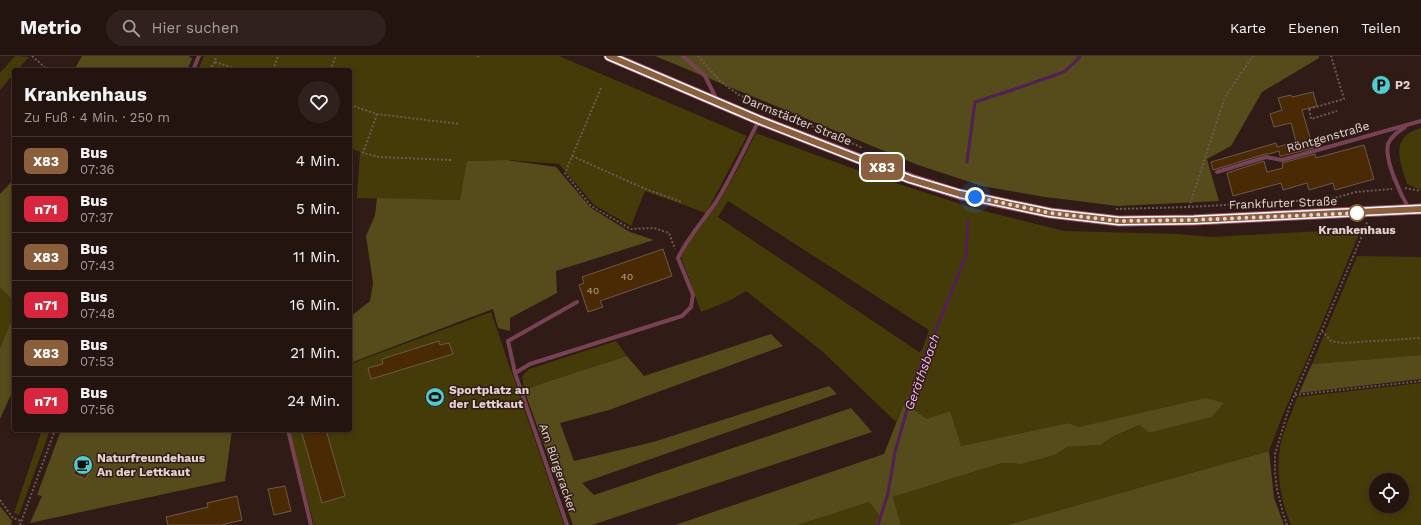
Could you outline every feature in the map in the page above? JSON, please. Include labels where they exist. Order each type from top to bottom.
[{"type":"main road","name":"Darmstädter Straße","points":[[609,56],[759,120],[910,179],[960,194],[1050,213],[1119,221],[1194,220]]},
{"type":"main road","name":"Frankfurter Straße","points":[[1194,220],[1421,209]]},
{"type":"lane","points":[[194,68],[199,56]]},
{"type":"lane","points":[[683,56],[705,76],[718,102]]},
{"type":"lane","points":[[515,373],[530,364],[682,316],[691,307],[692,295],[678,258],[685,243],[706,217],[721,193],[759,120]]},
{"type":"lane","name":"Röntgenstraße","points":[[1217,172],[1266,157],[1282,160],[1421,121]]},
{"type":"lane","points":[[1407,125],[1392,138],[1388,145],[1389,160],[1398,189],[1410,210]]},
{"type":"lane","name":"Am Bürgeracker","points":[[567,525],[515,373],[508,341],[577,302]]},
{"type":"lane","points":[[289,432],[312,525]]},
{"type":"path","points":[[32,56],[46,68]]},
{"type":"path","points":[[210,68],[215,62],[216,56]]},
{"type":"path","points":[[274,68],[278,56]]},
{"type":"path","points":[[331,68],[336,56]]},
{"type":"path","points":[[698,56],[720,82],[740,95],[867,150]]},
{"type":"path","points":[[1189,207],[1225,97],[1253,56]]},
{"type":"path","points":[[1331,56],[1344,99],[1308,109],[1311,119],[1337,111]]},
{"type":"path","points":[[215,62],[234,68]]},
{"type":"path","points":[[601,88],[565,174],[591,206],[631,229],[654,228],[669,233],[678,258]]},
{"type":"path","points":[[352,106],[377,114],[460,124]]},
{"type":"path","points":[[377,114],[363,153],[379,157],[452,160]]},
{"type":"path","points":[[572,156],[643,188],[682,202]]},
{"type":"path","points":[[1110,209],[1189,207],[1330,199],[1356,192],[1407,188],[1421,191]]},
{"type":"path","points":[[1287,525],[1277,489],[1275,454],[1289,408],[1364,231],[1370,212]]},
{"type":"path","points":[[1322,331],[1331,341],[1343,343],[1421,338]]},
{"type":"path","points":[[1295,395],[1421,381]]},
{"type":"path","points":[[20,525],[54,432]]},
{"type":"path","points":[[0,500],[13,518],[21,521]]},
{"type":"shaded area","points":[[15,56],[29,57],[19,68],[12,68],[12,76],[0,90],[0,73]]},
{"type":"shaded area","points":[[82,56],[189,56],[192,59],[188,68],[75,68]]},
{"type":"shaded area","points":[[204,56],[559,56],[747,136],[706,213],[645,191],[631,226],[594,205],[559,164],[507,160],[468,161],[461,200],[357,198],[360,152],[352,149],[352,68],[199,68]]},
{"type":"shaded area","points":[[655,56],[1319,56],[1319,58],[1262,92],[1231,146],[1207,159],[1219,201],[1118,206],[1045,197],[982,186],[918,165]]},
{"type":"shaded area","points":[[1421,128],[1421,190],[1407,184],[1399,150],[1404,137]]},
{"type":"shaded area","points":[[756,133],[868,174],[976,209],[1064,231],[1178,234],[1211,237],[1361,229],[1269,451],[1007,525],[901,525],[893,497],[1002,463],[1022,464],[1055,455],[1067,447],[1100,445],[1114,436],[1141,425],[1149,433],[1212,417],[1224,403],[1079,427],[1068,423],[961,446],[913,409],[906,398],[896,422],[823,352],[746,291],[729,301],[701,312],[681,257],[690,241],[721,198]],"holes":[[[728,201],[929,330],[922,350],[919,352],[718,217]]]},
{"type":"shaded area","points":[[507,160],[556,167],[591,208],[630,232],[654,240],[556,271],[557,293],[510,318],[510,331],[498,328],[493,309],[352,362],[352,315],[370,301],[373,283],[366,236],[375,215],[377,198],[460,200],[467,161]]},
{"type":"shaded area","points":[[12,181],[12,299],[0,288],[0,194]]},
{"type":"shaded area","points":[[1357,256],[1421,257],[1421,355],[1312,364]]},
{"type":"shaded area","points":[[0,288],[12,299],[12,319],[0,348]]},
{"type":"shaded area","name":"Sportplatz an der Lettkaut","points":[[491,312],[564,525],[314,525],[290,432],[352,432],[352,363]]},
{"type":"shaded area","points":[[12,319],[12,392],[0,419],[0,348]]},
{"type":"shaded area","points":[[771,334],[783,346],[609,410],[560,423],[574,461],[653,442],[829,386],[837,394],[582,483],[594,495],[851,408],[872,432],[592,525],[573,525],[524,390],[627,356],[644,376]]},
{"type":"shaded area","points":[[616,341],[627,356],[524,390],[522,376],[529,369]]},
{"type":"shaded area","points":[[1421,355],[1421,379],[1299,393],[1312,364]]},
{"type":"shaded area","points":[[1421,383],[1421,525],[1291,525],[1285,509],[1279,474],[1281,441],[1297,397]]},
{"type":"shaded area","points":[[906,398],[918,398],[913,409],[927,419],[950,411],[961,446],[1068,423],[1079,427],[1206,398],[1224,403],[1212,417],[1149,433],[1140,425],[1114,436],[1100,445],[1067,447],[1055,455],[1022,464],[1002,463],[893,497],[901,525],[875,525],[879,515],[869,502],[798,525],[675,525],[884,454]]},
{"type":"shaded area","points":[[41,432],[49,432],[19,515],[14,513]]},
{"type":"shaded area","points":[[60,432],[232,432],[225,481],[30,523],[42,496],[37,495]]},
{"type":"shaded area","points":[[1269,451],[1274,498],[1284,525],[1007,525]]},
{"type":"shaded area","points":[[869,502],[879,515],[875,525],[798,525]]},
{"type":"shaded area","points":[[0,506],[12,521],[11,525],[0,525]]},
{"type":"building","points":[[1313,92],[1317,106],[1302,110],[1313,148],[1282,156],[1280,156],[1279,151],[1265,154],[1213,170],[1211,162],[1276,143],[1277,147],[1296,142],[1291,123],[1274,127],[1270,114],[1282,110],[1278,98],[1291,95],[1292,97]]},
{"type":"building","points":[[1364,145],[1374,179],[1335,190],[1333,183],[1309,190],[1307,183],[1283,190],[1281,183],[1233,196],[1227,173],[1264,161],[1267,172],[1283,168],[1282,163],[1315,154],[1316,158]]},
{"type":"building","points":[[663,249],[672,276],[600,301],[603,307],[588,312],[579,285],[584,283],[582,277]]},
{"type":"building","points":[[439,341],[440,345],[449,343],[453,354],[371,379],[368,368],[383,364],[382,359]]},
{"type":"building","points":[[302,432],[327,432],[345,496],[322,503]]},
{"type":"building","points":[[81,455],[94,461],[86,479],[73,474]]},
{"type":"building","points":[[285,486],[291,511],[274,515],[268,489]]},
{"type":"building","points":[[237,496],[242,520],[221,525],[168,525],[166,517],[208,507],[207,503]]},
{"type":"waterway","name":"Geräthsbach","points":[[967,162],[975,102],[1064,72],[1080,56]]},
{"type":"waterway","name":"Geräthsbach","points":[[878,525],[888,493],[895,452],[921,366],[966,256],[968,220]]},
{"type":"bus line","name":"X83","points":[[609,56],[759,120],[910,179],[960,194],[1050,213],[1119,221],[1194,220],[1421,209]]},
{"type":"place","name":"P2","points":[[1381,85]]},
{"type":"place","name":"Krankenhaus","points":[[1357,213]]},
{"type":"place","name":"Sportplatz an der Lettkaut","points":[[435,397]]},
{"type":"place","name":"Naturfreundehaus An der Lettkaut","points":[[83,465]]},
{"type":"route","points":[[975,197],[1050,213],[1119,221],[1194,220],[1359,213],[1357,213]]}]
